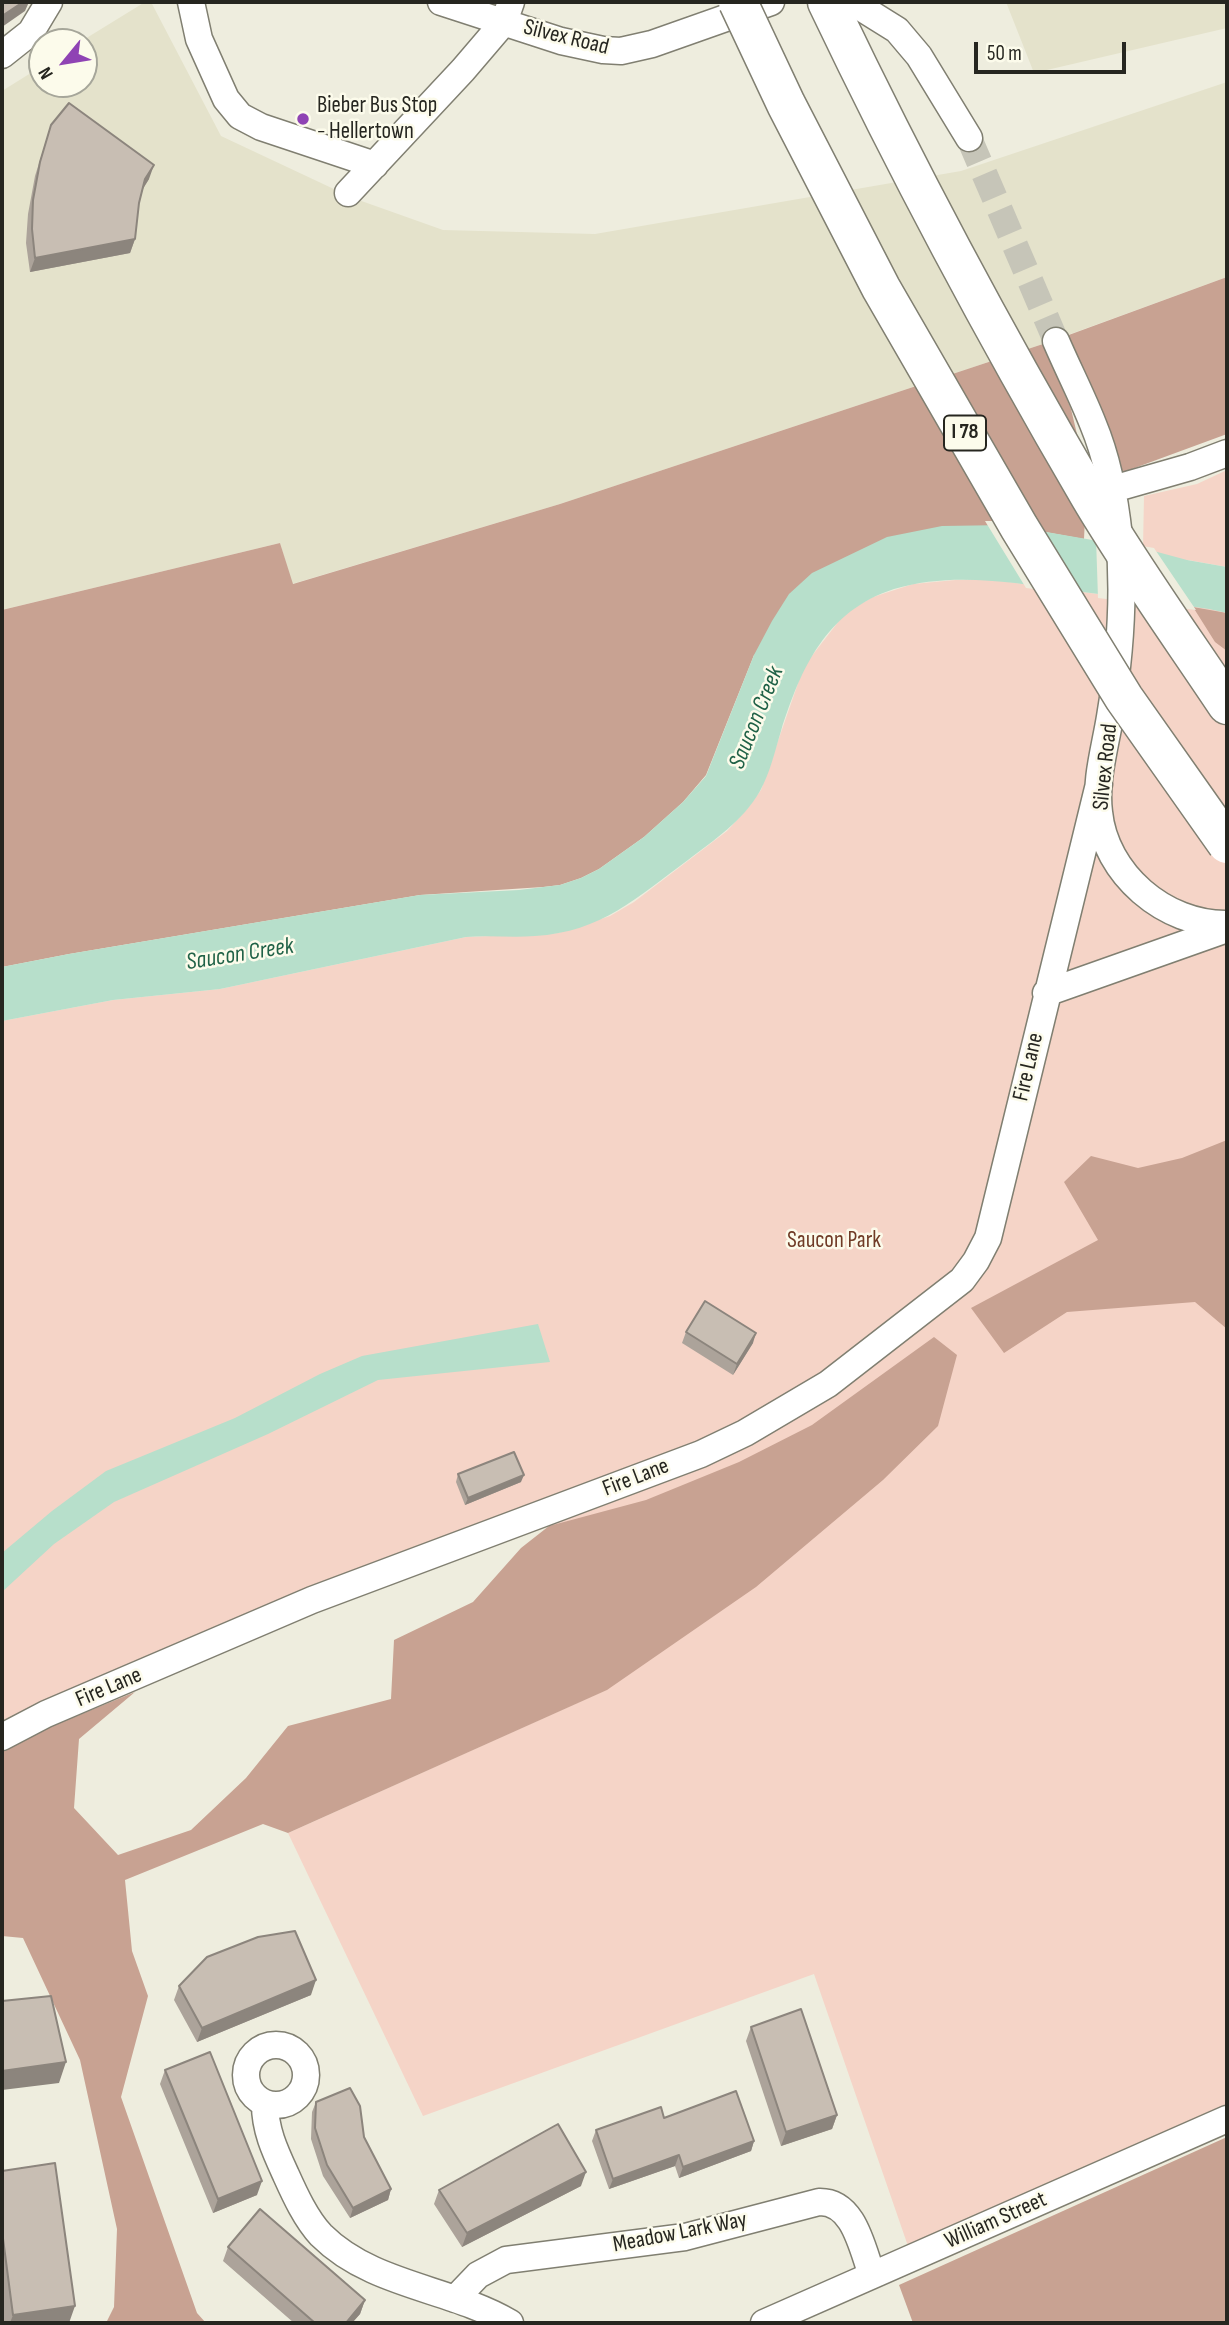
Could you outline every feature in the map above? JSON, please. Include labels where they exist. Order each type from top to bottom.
[{"type":"highway","name":"I 78","points":[[738,2],[786,104],[881,288],[1018,527],[1124,698],[1227,844]]},
{"type":"highway","points":[[827,2],[965,272],[1091,499],[1227,705]]},
{"type":"street","points":[[2,55],[31,32],[49,2]]},
{"type":"street","points":[[191,2],[195,29],[202,47],[226,99],[240,116],[261,127],[375,165]]},
{"type":"street","name":"Silvex Road","points":[[441,2],[508,12],[582,46],[621,51],[661,41],[771,2]]},
{"type":"street","points":[[852,2],[897,30],[919,55],[969,138]]},
{"type":"street","points":[[348,193],[463,71],[508,12]]},
{"type":"street","points":[[1056,341],[1093,422],[1113,489],[1190,467],[1227,453]]},
{"type":"street","name":"Silvex Road","points":[[1113,489],[1119,536],[1122,617],[1099,784],[1099,815],[1103,831],[1116,860],[1141,893],[1169,910],[1227,927]]},
{"type":"street","name":"Fire Lane","points":[[2,1737],[46,1714],[312,1600],[701,1454],[745,1433],[828,1384],[962,1280],[988,1238],[1099,784]]},
{"type":"street","points":[[1046,993],[1227,927]]},
{"type":"street","points":[[265,2104],[265,2120],[272,2143],[300,2203],[320,2234],[360,2264],[483,2309],[510,2323]]},
{"type":"street","name":"William Street","points":[[764,2323],[1227,2119]]},
{"type":"street","name":"Meadow Lark Way","points":[[456,2299],[478,2275],[506,2260],[685,2237],[819,2202],[836,2204],[849,2217],[872,2275]]},
{"type":"shaded area","points":[[145,2],[151,2],[221,136],[353,198],[443,230],[595,234],[961,171],[1227,82],[1227,277],[1043,344],[560,504],[292,584],[280,543],[2,610],[2,91],[28,75],[28,98],[98,98],[98,31]]},
{"type":"shaded area","points":[[1006,2],[1227,2],[1227,28],[1034,73]]},
{"type":"shaded area","points":[[1227,277],[1227,434],[1121,473],[1110,429],[1066,336]]},
{"type":"shaded area","points":[[1043,344],[1071,409],[1087,476],[1084,539],[1006,525],[754,655],[706,775],[683,802],[644,837],[599,869],[560,885],[420,895],[2,967],[2,610],[280,543],[293,584],[560,504]]},
{"type":"shaded area","points":[[1193,607],[1227,613],[1227,651],[1215,642]]},
{"type":"shaded area","points":[[1227,1140],[1227,1329],[1195,1302],[1067,1312],[1004,1353],[971,1308],[1098,1240],[1064,1182],[1091,1156],[1138,1168],[1182,1158]]},
{"type":"shaded area","points":[[934,1337],[957,1355],[938,1426],[883,1480],[756,1587],[607,1690],[288,1833],[263,1824],[125,1880],[132,1951],[148,1996],[121,2097],[197,2313],[206,2323],[106,2323],[114,2307],[117,2229],[80,2060],[23,1938],[2,1936],[2,1751],[45,1729],[135,1692],[79,1739],[74,1808],[118,1855],[191,1830],[246,1778],[288,1726],[391,1699],[394,1640],[473,1602],[521,1548],[549,1526],[646,1500],[739,1462],[812,1425]]},
{"type":"shaded area","points":[[1227,2137],[1227,2323],[913,2323],[899,2285]]},
{"type":"green space","name":"Saucon Park","points":[[1227,470],[1227,567],[1188,560],[1209,608],[1227,613],[1227,2106],[909,2249],[814,1974],[423,2116],[288,1833],[606,1690],[549,1526],[540,1505],[2,1728],[2,1021],[113,1000],[220,989],[466,937],[558,933],[610,916],[634,902],[727,831],[747,809],[761,790],[804,666],[842,617],[855,607],[873,597],[913,584],[987,579],[1142,600],[1144,496],[1197,484]]},
{"type":"water","name":"Saucon Creek","points":[[1006,525],[1150,550],[1227,567],[1227,613],[980,580],[937,581],[894,589],[870,599],[850,612],[820,645],[798,685],[764,784],[737,821],[652,887],[599,920],[559,933],[526,937],[466,937],[220,989],[113,1000],[2,1021],[2,967],[420,895],[519,890],[560,885],[581,878],[599,869],[644,837],[683,802],[706,776],[754,655],[789,594],[812,573],[887,537],[942,526]]},
{"type":"water","points":[[538,1324],[550,1362],[378,1380],[268,1434],[114,1502],[54,1544],[2,1592],[2,1553],[106,1471],[235,1418],[320,1374],[362,1356]]},
{"type":"pier","points":[[985,521],[1006,521],[1082,595],[1026,588]]},
{"type":"pier","points":[[1096,538],[1154,548],[1196,610],[1098,598]]},
{"type":"building","points":[[2,2],[23,2],[2,16]]},
{"type":"building","points":[[69,103],[154,165],[145,179],[135,239],[35,258],[33,200],[40,162],[51,125]]},
{"type":"building","points":[[705,1301],[756,1333],[737,1364],[686,1332]]},
{"type":"building","points":[[514,1452],[524,1475],[468,1498],[458,1474]]},
{"type":"building","points":[[295,1931],[316,1980],[202,2028],[179,1986],[207,1957],[258,1937]]},
{"type":"building","points":[[51,1996],[66,2062],[2,2071],[2,2001]]},
{"type":"building","points":[[801,2009],[837,2115],[786,2132],[751,2027]]},
{"type":"building","points":[[210,2052],[262,2181],[218,2199],[165,2070]]},
{"type":"building","points":[[350,2088],[360,2106],[364,2137],[391,2189],[353,2208],[327,2165],[315,2128],[316,2102]]},
{"type":"building","points":[[736,2091],[754,2141],[683,2167],[679,2155],[613,2179],[596,2130],[661,2107],[664,2118]]},
{"type":"building","points":[[558,2124],[586,2172],[467,2233],[439,2190]]},
{"type":"building","points":[[55,2163],[75,2306],[13,2315],[2,2231],[2,2171]]},
{"type":"building","points":[[260,2209],[365,2300],[346,2323],[315,2323],[228,2247]]},
{"type":"tunnel","points":[[969,138],[1056,341]]},
{"type":"place","name":"Bieber Bus Stop - Hellertown","points":[[303,119]]}]
